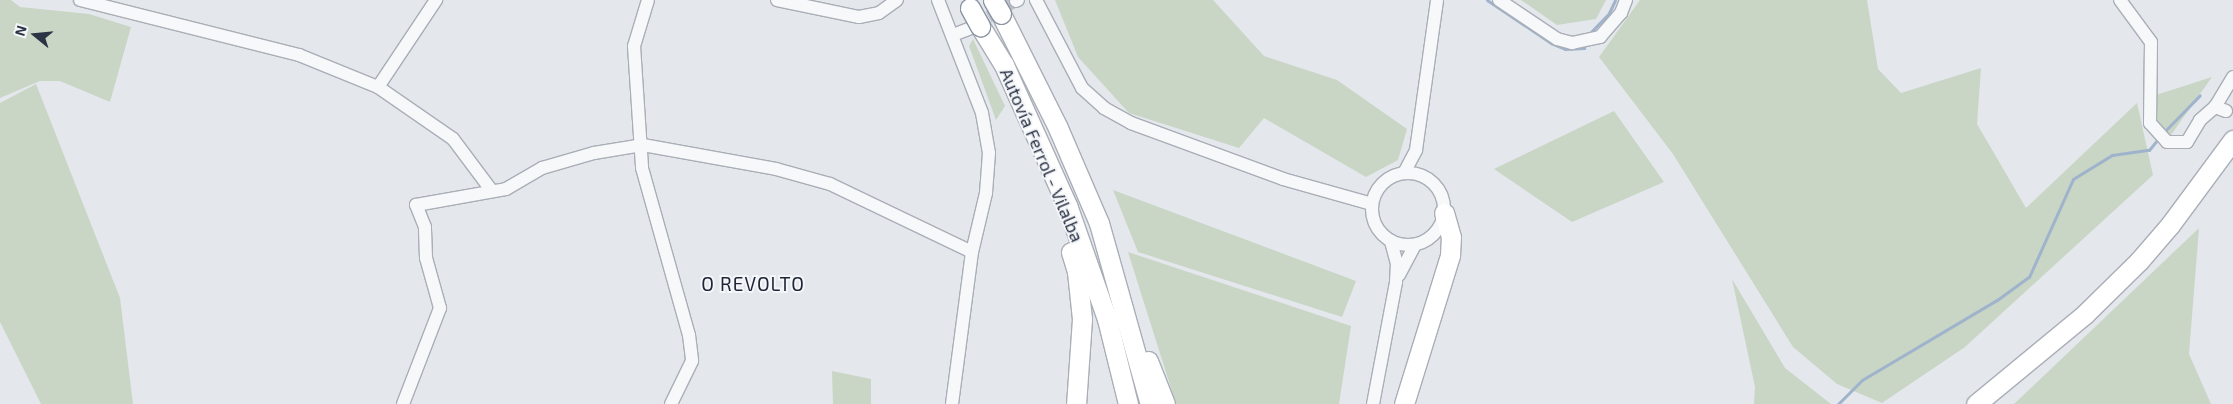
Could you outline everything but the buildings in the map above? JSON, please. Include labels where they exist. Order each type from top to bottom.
[{"type":"highway","name":"Autovía Ferrol - Vilalba","points":[[967,4],[974,27],[1004,65],[1058,184],[1106,319],[1128,404]]},
{"type":"highway","name":"Autovía Ferrol - Vilalba","points":[[997,7],[1058,128],[1099,223],[1150,404]]},
{"type":"highway","points":[[1976,404],[2059,337],[2132,268],[2170,225],[2233,140]]},
{"type":"highway","points":[[1058,184],[1063,222],[1077,272],[1082,319],[1076,404]]},
{"type":"highway","points":[[1404,404],[1450,255],[1451,237],[1444,213]]},
{"type":"highway","points":[[1116,283],[1165,404]]},
{"type":"street","points":[[80,0],[299,55],[378,87],[453,138],[492,190]]},
{"type":"street","points":[[378,87],[436,0]]},
{"type":"street","points":[[648,0],[634,46],[643,145],[642,168],[689,335],[692,361],[671,404]]},
{"type":"street","points":[[777,0],[859,17],[879,13],[897,0]]},
{"type":"street","points":[[938,0],[982,113],[988,153],[986,193],[972,252],[952,404]]},
{"type":"street","points":[[1036,0],[1082,88],[1104,108],[1131,123],[1283,179],[1372,204]]},
{"type":"street","points":[[1373,404],[1396,282],[1397,264],[1391,242],[1375,225],[1372,204],[1382,183],[1404,173],[1416,150],[1437,0]]},
{"type":"street","points":[[1499,0],[1557,39],[1572,43],[1600,37],[1621,13],[1626,0]]},
{"type":"street","points":[[2120,0],[2152,42],[2150,123],[2167,142],[2187,142],[2200,120],[2221,109],[2233,77]]},
{"type":"street","points":[[953,35],[974,27]]},
{"type":"street","points":[[403,404],[440,308],[426,258],[425,227],[416,205],[506,188],[542,168],[643,145],[776,169],[830,184],[972,252]]},
{"type":"street","points":[[1396,282],[1416,245],[1435,234],[1444,213],[1442,198],[1428,179],[1416,150]]},
{"type":"street","points":[[1404,173],[1428,179]]},
{"type":"street","points":[[1391,242],[1416,245]]},
{"type":"green space","points":[[0,0],[11,0],[20,7],[89,14],[131,27],[110,102],[60,81],[40,81],[0,98]]},
{"type":"green space","points":[[1055,0],[1213,0],[1264,56],[1337,80],[1407,129],[1398,160],[1366,177],[1264,118],[1239,148],[1129,113],[1078,57]]},
{"type":"green space","points":[[1521,0],[1606,0],[1596,19],[1557,25]]},
{"type":"green space","points":[[1640,0],[1867,0],[1878,69],[1901,93],[1981,68],[1977,124],[2026,208],[2137,103],[2153,175],[1965,347],[1882,403],[1837,384],[1793,347],[1673,154],[1599,57]]},
{"type":"green space","points":[[973,39],[1005,106],[996,120],[969,46]]},
{"type":"green space","points":[[2212,77],[2171,135],[2156,124],[2156,95]]},
{"type":"green space","points":[[36,84],[120,298],[133,404],[41,404],[0,322],[0,103]]},
{"type":"green space","points":[[1614,111],[1664,182],[1572,222],[1494,169]]},
{"type":"green space","points":[[1113,190],[1356,281],[1342,317],[1138,252]]},
{"type":"green space","points":[[2199,228],[2189,354],[2211,404],[2014,404]]},
{"type":"green space","points":[[1128,252],[1351,326],[1339,404],[1176,404]]},
{"type":"green space","points":[[1732,279],[1785,368],[1831,404],[1754,404],[1755,387]]},
{"type":"green space","points":[[832,371],[871,379],[871,404],[833,404]]},
{"type":"waterway","points":[[1487,0],[1551,43],[1565,49],[1584,48],[1585,45]]},
{"type":"waterway","points":[[1587,36],[1609,13],[1615,0]]},
{"type":"waterway","points":[[2162,134],[2200,95]]},
{"type":"waterway","points":[[1838,404],[1862,380],[1997,300],[2029,277],[2073,179],[2112,155],[2149,150],[2158,139]]},
{"type":"tunnel","points":[[973,26],[1016,1]]},
{"type":"district","name":"O REVOLTO","points":[[753,284]]}]
